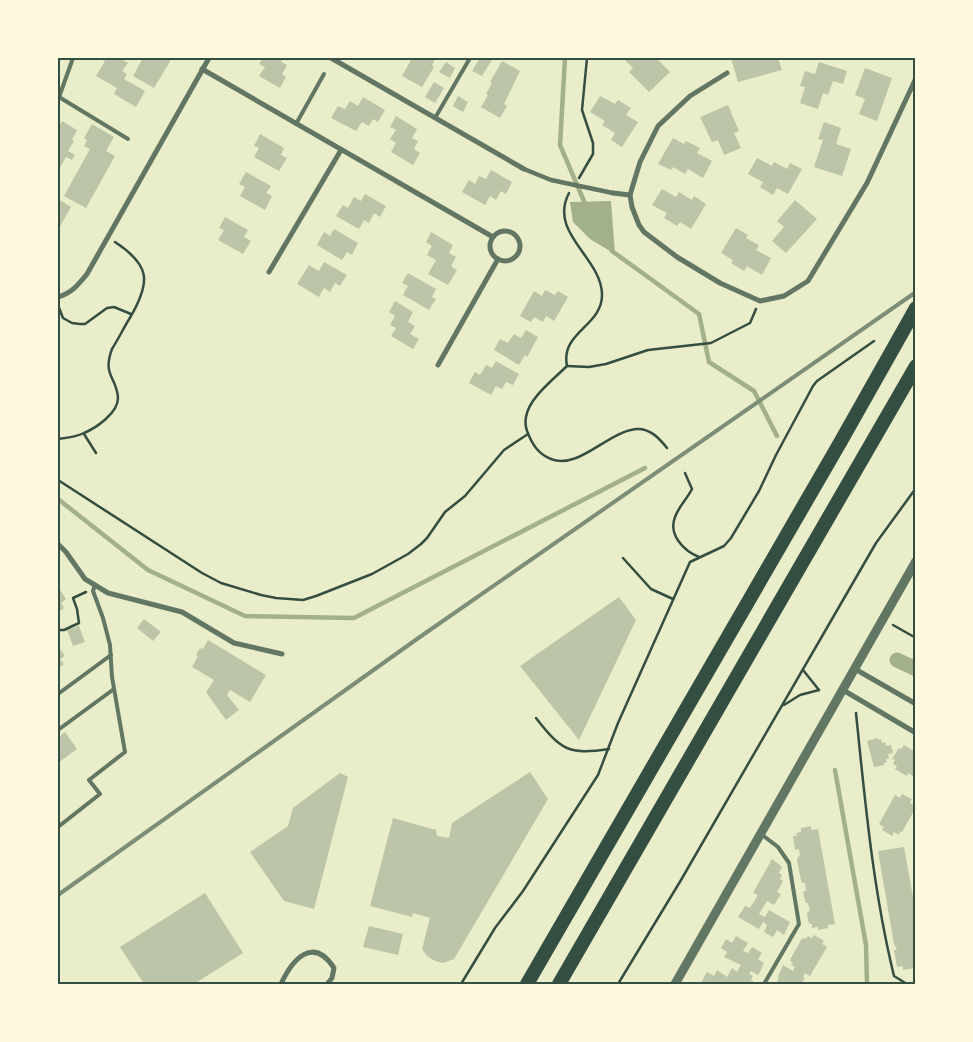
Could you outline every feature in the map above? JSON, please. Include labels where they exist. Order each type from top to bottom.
[{"type":"highway","points":[[527,984],[916,308]]},
{"type":"highway","points":[[559,984],[916,366]]},
{"type":"street","points":[[58,297],[66,295],[77,288],[87,274],[209,58]]},
{"type":"street","points":[[330,58],[524,169],[551,180],[630,195]]},
{"type":"street","points":[[202,69],[494,237]]},
{"type":"street","points":[[727,73],[690,96],[658,126],[640,162],[630,195],[636,216],[644,232],[677,257],[720,283],[760,301],[784,296],[808,281],[867,183],[916,78]]},
{"type":"street","points":[[269,272],[341,150]]},
{"type":"street","points":[[500,232],[514,234],[519,241],[519,251],[513,258],[508,260],[498,259],[494,256],[490,247],[494,237],[500,232]]},
{"type":"street","points":[[438,365],[498,259]]},
{"type":"street","points":[[58,544],[94,588],[182,612],[234,644],[282,654]]},
{"type":"street","points":[[676,984],[916,562]]},
{"type":"street","points":[[855,669],[916,704]]},
{"type":"street","points":[[843,690],[916,733]]},
{"type":"street","points":[[281,984],[292,965],[301,955],[308,952],[319,953],[328,959],[334,968],[332,978],[327,984]]},
{"type":"lane","points":[[73,58],[58,99],[128,139]]},
{"type":"lane","points":[[435,118],[470,58]]},
{"type":"lane","points":[[296,124],[324,74]]},
{"type":"lane","points":[[58,827],[100,794],[89,780],[125,752],[114,689],[110,645],[94,588]]},
{"type":"lane","points":[[58,694],[110,655]]},
{"type":"lane","points":[[58,730],[114,689]]},
{"type":"lane","points":[[761,834],[778,847],[789,863],[799,924],[764,984]]},
{"type":"path","points":[[587,58],[582,110],[593,143],[593,154]]},
{"type":"path","points":[[565,220],[569,231],[599,279],[602,294],[600,308],[593,320],[574,336],[569,346],[565,356],[567,366]]},
{"type":"path","points":[[58,439],[84,434],[111,415],[118,398],[108,372],[109,357],[138,305],[145,282],[144,271],[137,259],[108,237]]},
{"type":"path","points":[[668,448],[656,434],[647,430],[637,429],[621,432],[579,457],[567,461],[557,461],[545,457],[532,445],[526,427],[530,406],[538,394],[567,366],[588,367],[606,364],[648,350],[711,344],[750,323],[760,301]]},
{"type":"path","points":[[58,304],[63,318],[72,323],[85,324],[107,308],[114,307],[131,315]]},
{"type":"path","points":[[461,984],[495,928],[523,892],[598,775],[618,723],[690,562],[713,553],[724,546],[731,538],[759,491],[776,455],[817,381],[874,341]]},
{"type":"path","points":[[84,434],[96,453]]},
{"type":"path","points":[[58,480],[202,573],[221,583],[276,598],[303,600],[372,574],[408,554],[428,538],[445,512],[465,496],[504,450],[528,434]]},
{"type":"path","points":[[685,473],[692,489],[674,518],[674,534],[684,548],[699,557]]},
{"type":"path","points":[[618,984],[681,880],[880,537],[916,488]]},
{"type":"path","points":[[623,558],[651,589],[673,599]]},
{"type":"path","points":[[58,630],[64,630],[79,624],[73,598],[94,588]]},
{"type":"path","points":[[895,627],[916,638]]},
{"type":"path","points":[[781,707],[800,695],[818,690],[803,670]]},
{"type":"path","points":[[856,713],[868,830],[889,954],[894,976],[907,984]]},
{"type":"path","points":[[536,718],[550,737],[568,749],[580,752],[609,749]]},
{"type":"shaded area","points":[[611,201],[615,254],[590,239],[573,222],[570,202]]},
{"type":"building","points":[[99,58],[120,58],[128,63],[122,71],[127,74],[124,79],[145,91],[136,107],[114,94],[117,88],[96,76],[105,61]]},
{"type":"building","points":[[143,58],[172,58],[154,88],[133,76]]},
{"type":"building","points":[[263,58],[284,58],[281,62],[287,65],[282,74],[286,77],[280,88],[259,76],[265,67],[259,64]]},
{"type":"building","points":[[412,58],[436,58],[432,65],[434,67],[422,87],[402,76]]},
{"type":"building","points":[[480,58],[493,58],[482,76],[472,71]]},
{"type":"building","points":[[623,58],[656,58],[670,72],[649,92],[629,72],[633,68]]},
{"type":"building","points":[[731,58],[778,58],[782,70],[738,82]]},
{"type":"building","points":[[502,61],[520,71],[504,104],[507,106],[500,118],[481,107],[488,95],[486,94],[492,83],[490,82]]},
{"type":"building","points":[[446,62],[455,68],[450,78],[439,72]]},
{"type":"building","points":[[819,62],[847,71],[843,84],[833,81],[828,95],[823,93],[818,109],[800,103],[805,87],[800,86],[805,71],[815,74]]},
{"type":"building","points":[[865,68],[892,78],[877,121],[859,114],[865,99],[855,95]]},
{"type":"building","points":[[434,82],[444,88],[435,103],[425,97]]},
{"type":"building","points":[[458,96],[468,102],[463,112],[453,106]]},
{"type":"building","points":[[600,96],[615,104],[618,100],[631,108],[626,115],[638,122],[622,147],[611,140],[615,133],[602,125],[605,121],[590,112]]},
{"type":"building","points":[[363,97],[385,110],[378,122],[373,119],[369,126],[362,122],[356,131],[331,118],[338,106],[345,109],[350,101],[358,106]]},
{"type":"building","points":[[728,105],[739,131],[734,133],[741,148],[724,155],[718,140],[712,142],[700,117]]},
{"type":"building","points":[[396,116],[417,129],[412,138],[418,141],[414,149],[420,153],[413,165],[391,152],[396,143],[390,139],[396,130],[390,127]]},
{"type":"building","points":[[62,121],[77,130],[72,140],[74,141],[68,151],[75,155],[72,160],[66,157],[58,171],[58,129]]},
{"type":"building","points":[[824,122],[841,128],[836,144],[851,149],[842,176],[814,167],[823,140],[818,139]]},
{"type":"building","points":[[92,124],[114,137],[106,151],[115,156],[86,208],[64,196],[90,149],[84,146],[87,140],[84,138]]},
{"type":"building","points":[[260,134],[284,148],[281,155],[287,158],[279,171],[254,157],[259,148],[254,146]]},
{"type":"building","points":[[673,138],[684,144],[686,141],[700,148],[697,153],[712,161],[703,178],[688,169],[685,174],[673,167],[671,170],[658,164]]},
{"type":"building","points":[[757,158],[772,166],[774,162],[787,169],[790,163],[802,169],[788,194],[777,188],[773,195],[760,187],[763,182],[748,174]]},
{"type":"building","points":[[491,170],[512,182],[506,194],[501,191],[496,200],[490,196],[485,205],[462,192],[469,180],[475,184],[479,176],[486,179]]},
{"type":"building","points":[[246,172],[271,186],[266,193],[272,196],[265,210],[240,196],[245,187],[239,184]]},
{"type":"building","points":[[662,189],[676,197],[679,192],[692,200],[694,196],[706,204],[691,229],[680,222],[677,226],[664,218],[667,213],[652,205]]},
{"type":"building","points":[[365,194],[386,206],[380,217],[374,213],[369,223],[364,220],[359,229],[336,216],[343,205],[348,208],[354,197],[361,201]]},
{"type":"building","points":[[58,199],[71,207],[58,230]]},
{"type":"building","points":[[795,200],[817,219],[786,253],[772,241],[784,227],[777,221]]},
{"type":"building","points":[[225,217],[248,230],[244,237],[251,241],[243,254],[218,240],[224,230],[219,228]]},
{"type":"building","points":[[736,228],[748,235],[746,238],[759,245],[756,250],[771,258],[762,275],[747,266],[744,271],[731,263],[733,260],[721,253]]},
{"type":"building","points":[[334,229],[358,243],[352,255],[347,252],[342,260],[317,245],[324,232],[330,236]]},
{"type":"building","points":[[431,232],[453,245],[449,253],[456,257],[451,266],[457,270],[448,285],[428,274],[436,260],[427,255],[432,246],[426,242]]},
{"type":"building","points":[[324,262],[347,275],[340,286],[335,283],[330,292],[324,288],[319,297],[297,284],[309,265],[319,271]]},
{"type":"building","points":[[408,273],[436,289],[432,297],[436,299],[429,310],[403,295],[408,286],[402,283]]},
{"type":"building","points":[[545,290],[555,295],[558,291],[568,297],[554,321],[546,316],[543,322],[534,317],[531,322],[520,316],[534,291],[542,296]]},
{"type":"building","points":[[395,301],[413,312],[408,322],[415,326],[410,334],[419,339],[413,349],[391,336],[396,328],[390,325],[395,316],[389,312]]},
{"type":"building","points":[[526,330],[538,337],[527,357],[525,355],[519,365],[494,350],[500,339],[508,343],[514,334],[521,338]]},
{"type":"building","points":[[496,361],[519,374],[513,385],[506,382],[502,389],[496,386],[491,395],[469,383],[475,372],[480,375],[486,365],[492,368]]},
{"type":"building","points":[[58,587],[66,599],[61,603],[64,608],[58,612]]},
{"type":"building","points":[[619,597],[636,620],[579,740],[520,666]]},
{"type":"building","points":[[144,619],[161,632],[153,641],[137,628]]},
{"type":"building","points":[[79,626],[85,642],[73,646],[67,630]]},
{"type":"building","points":[[208,640],[266,675],[250,702],[230,690],[227,695],[239,710],[226,720],[206,692],[214,680],[192,667],[200,648],[203,649]]},
{"type":"building","points":[[58,646],[65,656],[60,659],[64,664],[58,669]]},
{"type":"building","points":[[65,732],[77,749],[58,763],[58,738]]},
{"type":"building","points":[[878,738],[878,740],[881,739],[882,743],[885,742],[886,746],[891,745],[893,753],[888,754],[889,759],[886,759],[887,762],[884,765],[874,767],[867,741]]},
{"type":"building","points":[[904,745],[916,752],[916,781],[913,780],[915,777],[908,773],[907,776],[895,769],[897,766],[893,764],[895,760],[892,759],[899,748],[901,749]]},
{"type":"building","points":[[530,772],[548,799],[454,959],[443,963],[435,961],[427,956],[422,949],[430,918],[413,913],[412,917],[370,906],[393,818],[436,830],[437,836],[449,838],[452,823]]},
{"type":"building","points":[[340,773],[348,777],[314,909],[284,901],[250,852],[288,826],[293,808]]},
{"type":"building","points":[[902,794],[912,799],[910,803],[915,806],[913,808],[915,809],[902,832],[900,831],[899,835],[894,832],[892,836],[882,830],[884,827],[879,824],[895,795],[900,798]]},
{"type":"building","points":[[811,826],[811,830],[818,829],[835,924],[818,930],[818,927],[812,928],[812,924],[808,921],[807,912],[810,911],[808,903],[805,901],[803,891],[806,891],[805,883],[801,881],[797,860],[800,856],[799,849],[795,850],[793,836],[797,836],[796,833],[801,832],[801,828]]},
{"type":"building","points":[[904,847],[916,914],[916,940],[914,941],[916,964],[915,968],[903,970],[903,966],[897,967],[894,950],[897,950],[894,944],[878,851]]},
{"type":"building","points":[[772,859],[782,867],[779,873],[782,875],[780,879],[783,881],[777,892],[781,894],[774,905],[767,901],[759,914],[765,917],[769,910],[790,922],[784,935],[777,930],[773,937],[764,932],[767,925],[763,922],[759,929],[738,917],[745,906],[750,908],[758,895],[753,893]]},
{"type":"building","points":[[205,893],[243,953],[194,984],[144,984],[120,947]]},
{"type":"building","points":[[369,926],[403,934],[398,955],[363,947]]},
{"type":"building","points":[[814,935],[824,941],[822,944],[827,947],[810,976],[805,973],[803,977],[805,978],[801,984],[781,984],[777,981],[783,965],[793,971],[795,967],[791,965],[793,963],[790,961],[801,940],[806,939],[808,936],[812,938]]},
{"type":"building","points":[[736,936],[748,943],[743,951],[748,953],[752,947],[762,953],[758,959],[764,963],[758,975],[751,971],[749,974],[753,976],[751,980],[753,981],[751,984],[701,983],[707,972],[714,976],[717,970],[727,977],[732,968],[737,972],[741,965],[724,957],[727,952],[721,948],[726,939],[732,943]]},
{"type":"waterway","points":[[565,58],[560,145],[586,206]]},
{"type":"waterway","points":[[612,251],[699,314],[709,362],[754,391],[777,436]]},
{"type":"waterway","points":[[58,499],[148,570],[245,616],[354,618],[645,468]]},
{"type":"waterway","points":[[897,660],[916,669]]},
{"type":"waterway","points":[[835,770],[866,945],[867,984]]},
{"type":"railway","points":[[58,895],[417,639],[916,292]]}]
